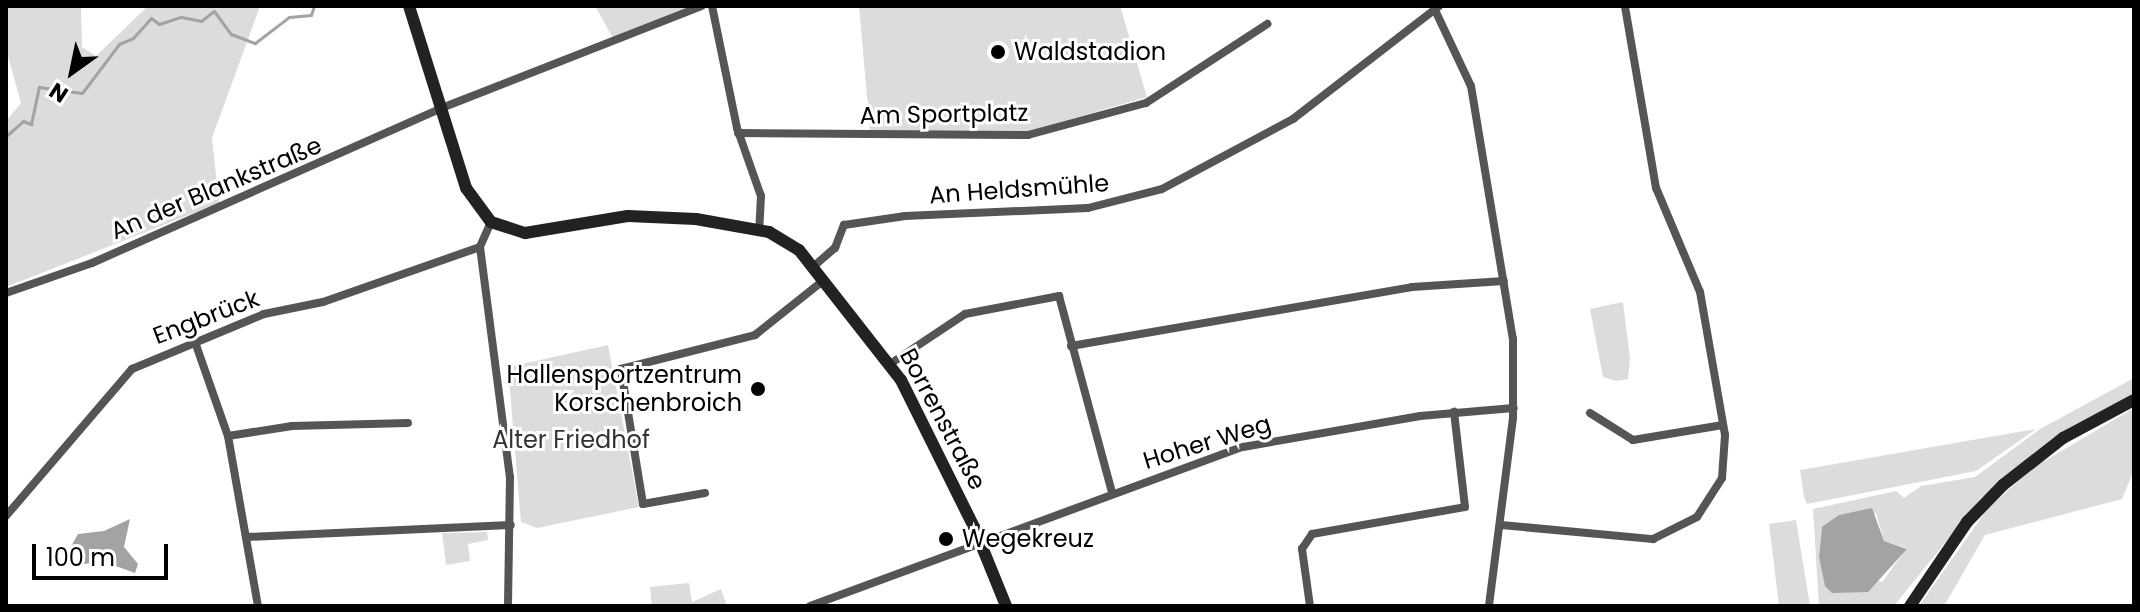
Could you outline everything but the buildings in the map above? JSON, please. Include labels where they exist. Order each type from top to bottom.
[{"type":"main road","points":[[409,6],[439,109],[470,198],[491,222],[525,233],[643,215],[759,229]]},
{"type":"main road","name":"Borrenstraße","points":[[759,229],[780,236],[814,266],[890,364],[980,541],[1006,606]]},
{"type":"main road","points":[[1910,606],[1967,522],[2003,485],[2063,438],[2134,400]]},
{"type":"street","name":"An der Blankstraße","points":[[6,293],[176,228],[439,109],[702,6]]},
{"type":"street","points":[[712,6],[738,133],[761,196],[759,229]]},
{"type":"street","points":[[1501,525],[1641,541],[1673,533],[1701,513],[1721,483],[1723,425],[1697,279],[1656,188],[1625,6]]},
{"type":"street","points":[[1437,8],[1471,86],[1515,352],[1514,408],[1489,606]]},
{"type":"street","name":"An Heldsmühle","points":[[814,266],[835,248],[844,225],[905,216],[1088,208],[1162,189],[1293,119],[1437,8]]},
{"type":"street","name":"Am Sportplatz","points":[[738,133],[1028,135],[1146,103],[1267,24]]},
{"type":"street","points":[[491,222],[480,247],[501,390],[511,525],[508,606]]},
{"type":"street","name":"Engbrück","points":[[6,516],[123,376],[195,342],[480,247]]},
{"type":"street","points":[[705,493],[643,504],[622,367],[751,337],[825,279]]},
{"type":"street","points":[[1071,346],[1423,286],[1504,281]]},
{"type":"street","points":[[890,364],[965,314],[1056,295],[1112,493]]},
{"type":"street","points":[[195,342],[228,436],[258,606]]},
{"type":"street","name":"Hoher Weg","points":[[810,606],[980,541],[1253,444],[1454,412],[1514,408]]},
{"type":"street","points":[[1310,606],[1302,549],[1312,534],[1465,507],[1454,412]]},
{"type":"street","points":[[1590,413],[1633,440],[1723,425]]},
{"type":"street","points":[[228,436],[292,426],[408,423]]},
{"type":"street","points":[[247,537],[511,525]]},
{"type":"green space","points":[[6,6],[81,6],[82,47],[96,56],[148,6],[260,6],[212,138],[219,203],[6,287],[6,121],[21,103],[6,49]]},
{"type":"green space","points":[[595,6],[692,6],[613,38]]},
{"type":"green space","name":"Waldstadion","points":[[859,6],[1120,6],[1147,97],[1023,133],[870,131]]},
{"type":"green space","points":[[1623,302],[1630,359],[1628,379],[1617,381],[1603,377],[1590,309]]},
{"type":"green space","name":"Alter Friedhof","points":[[608,345],[639,507],[537,528],[521,522],[508,367]]},
{"type":"green space","points":[[2134,378],[2134,394],[2070,427],[1981,498],[1894,606],[1819,606],[1813,509],[1896,491],[1904,498],[1921,486],[1975,477],[2040,429]],"holes":[[[1876,513],[1884,541],[1907,548],[1882,582],[1819,557],[1822,527]]]},
{"type":"green space","points":[[2134,408],[2134,470],[2122,499],[1985,535],[1944,606],[1919,606],[1988,508],[2036,466]]},
{"type":"green space","points":[[2036,429],[1976,471],[1807,504],[1804,497],[1800,470]]},
{"type":"green space","points":[[1796,520],[1810,606],[1779,606],[1769,524]]},
{"type":"green space","points":[[487,532],[488,540],[468,544],[470,561],[446,565],[442,533]]},
{"type":"green space","points":[[689,583],[692,602],[721,589],[727,606],[652,606],[650,587]]},
{"type":"shaded area","points":[[1872,508],[1884,541],[1907,549],[1868,592],[1832,593],[1825,586],[1819,557],[1822,527],[1839,515]]},
{"type":"shaded area","points":[[130,519],[124,547],[138,564],[135,573],[110,564],[108,549],[90,552],[92,563],[84,564],[82,553],[70,548],[78,534],[104,531]]},
{"type":"waterway","points":[[6,136],[23,121],[31,124],[39,87],[82,93],[119,44],[133,38],[151,18],[159,24],[181,17],[201,21],[214,11],[231,34],[255,43],[289,17],[311,15],[314,6]]},
{"type":"place","name":"Waldstadion","points":[[998,52]]},
{"type":"place","name":"Hallensportzentrum Korschenbroich","points":[[758,389]]},
{"type":"place","name":"Wegekreuz","points":[[946,539]]}]
